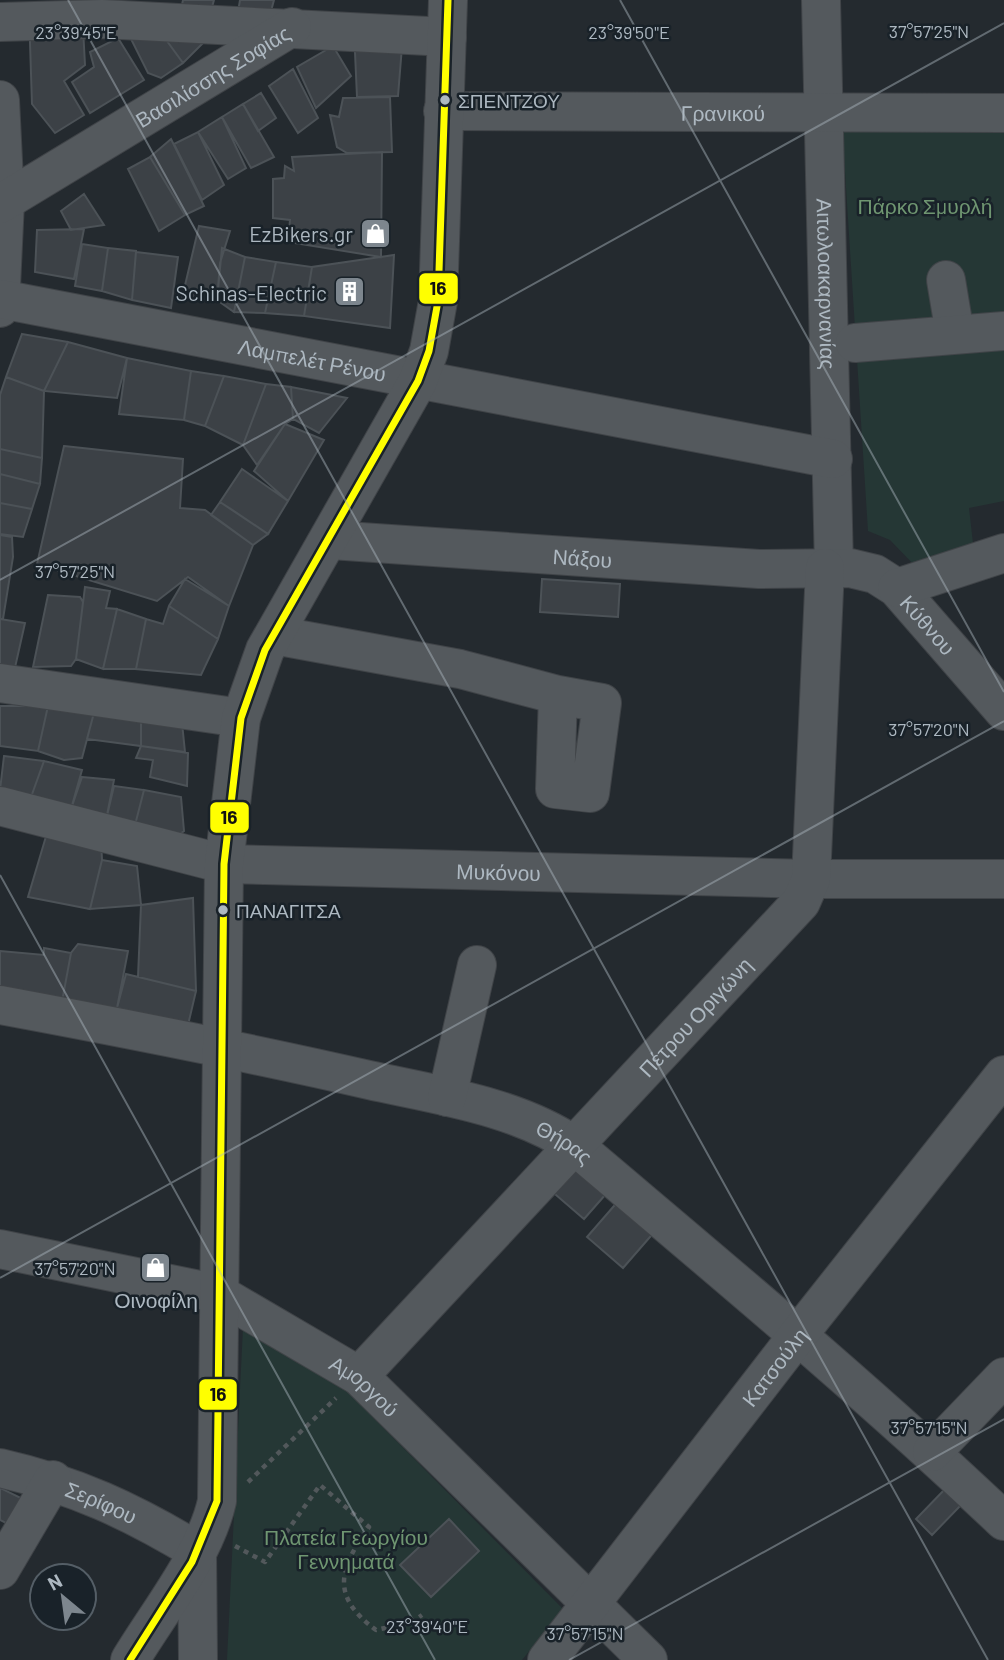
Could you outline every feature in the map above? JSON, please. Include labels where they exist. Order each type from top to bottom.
[{"type":"street","name":"Αιτωλοακαρνανίας","points":[[821,0],[833,459],[830,568]]},
{"type":"street","points":[[0,22],[103,19],[292,27]]},
{"type":"street","name":"Βασιλίσσης Σοφίας","points":[[3,202],[292,27],[447,19]]},
{"type":"street","points":[[198,1660],[219,1294],[224,864],[241,718],[255,671],[418,381],[429,351],[438,301],[447,19]]},
{"type":"street","points":[[0,100],[3,202],[0,308]]},
{"type":"street","name":"Γρανικού","points":[[443,111],[1004,113]]},
{"type":"street","points":[[946,280],[955,334]]},
{"type":"street","name":"Λαμπελέτ Ρένου","points":[[0,299],[833,459]]},
{"type":"street","points":[[855,343],[1004,331]]},
{"type":"street","name":"Νάξου","points":[[331,540],[759,569],[830,568]]},
{"type":"street","points":[[897,588],[1004,554]]},
{"type":"street","name":"Κύθνου","points":[[830,568],[868,571],[897,588],[1004,711]]},
{"type":"street","name":"Πέτρου Οριγώνη","points":[[359,1376],[801,902],[811,879],[830,568]]},
{"type":"street","points":[[274,635],[460,669],[558,695]]},
{"type":"street","points":[[0,683],[241,718]]},
{"type":"street","name":"Μυκόνου","points":[[0,806],[224,864],[811,879],[1004,878]]},
{"type":"street","points":[[447,1097],[477,965]]},
{"type":"street","name":"Θήρας","points":[[0,1005],[222,1047],[447,1097],[554,1131],[798,1335],[932,1452],[1004,1521]]},
{"type":"street","name":"Κατσούλη","points":[[547,1660],[798,1335],[1004,1075]]},
{"type":"street","name":"Αμοργού","points":[[0,1249],[219,1294],[359,1376],[648,1660]]},
{"type":"street","points":[[932,1452],[1004,1377]]},
{"type":"street","name":"Σερίφου","points":[[0,1468],[54,1480],[129,1512],[207,1528]]},
{"type":"street","points":[[0,1570],[54,1480]]},
{"type":"street","points":[[130,1660],[207,1528]]},
{"type":"path","points":[[359,1376],[237,1493],[207,1528],[265,1562],[320,1485],[369,1528],[348,1556],[342,1584],[356,1616],[376,1630],[412,1622],[422,1615]]},
{"type":"green space","name":"Πάρκο Σµυρλή","points":[[842,125],[1004,125],[1004,501],[969,508],[974,552],[918,569],[890,540],[868,531]]},
{"type":"green space","name":"Πλατεία Γεωργίου Γεννηματά","points":[[243,1327],[340,1384],[563,1609],[522,1660],[227,1660]]},
{"type":"building","points":[[183,0],[214,0],[209,18],[180,14]]},
{"type":"building","points":[[240,0],[274,0],[267,26],[236,24]]},
{"type":"building","points":[[82,10],[85,65],[64,81],[84,115],[55,133],[32,104],[29,12]]},
{"type":"building","points":[[156,26],[183,63],[161,78],[148,73],[131,39]]},
{"type":"building","points":[[156,26],[209,37],[183,63]]},
{"type":"building","points":[[354,30],[403,34],[398,96],[357,97]]},
{"type":"building","points":[[118,38],[144,80],[90,113],[72,82],[94,67],[90,52]]},
{"type":"building","points":[[333,46],[351,76],[316,108],[297,67]]},
{"type":"building","points":[[293,69],[318,118],[298,133],[269,86]]},
{"type":"building","points":[[261,93],[276,118],[258,131],[243,104]]},
{"type":"building","points":[[390,97],[392,152],[347,153],[337,147],[330,115],[339,117],[343,98]]},
{"type":"building","points":[[243,104],[274,157],[251,168],[222,117]]},
{"type":"building","points":[[222,117],[246,168],[228,179],[198,132]]},
{"type":"building","points":[[198,132],[224,185],[202,200],[174,144]]},
{"type":"building","points":[[171,139],[204,206],[185,215],[150,157]]},
{"type":"building","points":[[382,152],[381,257],[288,242],[290,220],[273,218],[273,179],[284,178],[285,166],[294,171],[292,157]]},
{"type":"building","points":[[150,157],[185,215],[159,231],[128,169]]},
{"type":"building","points":[[84,194],[104,225],[71,230],[61,211]]},
{"type":"building","points":[[199,226],[230,231],[220,263],[217,300],[182,298]]},
{"type":"building","points":[[84,229],[74,279],[35,272],[37,230]]},
{"type":"building","points":[[82,244],[108,248],[102,291],[75,286]]},
{"type":"building","points":[[108,248],[136,251],[132,300],[102,291]]},
{"type":"building","points":[[222,248],[245,257],[234,312],[217,300]]},
{"type":"building","points":[[136,252],[178,257],[171,308],[132,300]]},
{"type":"building","name":"Schinas-Electric","points":[[394,255],[390,328],[304,316],[312,267]]},
{"type":"building","points":[[245,257],[276,262],[265,313],[234,312]]},
{"type":"building","points":[[276,262],[312,267],[304,316],[265,313]]},
{"type":"building","points":[[22,334],[68,342],[44,391],[6,377]]},
{"type":"building","points":[[68,342],[127,358],[117,398],[44,391]]},
{"type":"building","points":[[127,358],[191,371],[184,420],[119,414]]},
{"type":"building","points":[[191,371],[224,376],[205,426],[184,420]]},
{"type":"building","points":[[224,376],[266,384],[243,445],[205,426]]},
{"type":"building","points":[[6,377],[44,391],[42,458],[0,449],[0,395]]},
{"type":"building","points":[[266,384],[291,387],[293,419],[285,424],[257,465],[243,445]]},
{"type":"building","points":[[291,387],[347,398],[319,433],[293,419]]},
{"type":"building","points":[[285,424],[324,440],[288,501],[254,471]]},
{"type":"building","points":[[64,446],[183,459],[180,508],[205,510],[253,545],[229,606],[188,577],[157,601],[37,564]]},
{"type":"building","points":[[0,449],[42,458],[40,484],[0,474]]},
{"type":"building","points":[[242,469],[288,501],[268,534],[220,502]]},
{"type":"building","points":[[0,474],[40,484],[32,509],[0,503]]},
{"type":"building","points":[[220,502],[268,534],[253,545],[211,515]]},
{"type":"building","points":[[0,503],[32,509],[23,537],[0,534]]},
{"type":"building","points":[[0,535],[12,537],[13,557],[3,619],[0,619]]},
{"type":"building","points":[[185,579],[229,606],[218,639],[169,606]]},
{"type":"building","points":[[542,579],[620,584],[618,617],[540,612]]},
{"type":"building","points":[[85,587],[110,591],[106,608],[117,609],[103,669],[76,659]]},
{"type":"building","points":[[48,595],[80,597],[83,602],[76,659],[71,666],[33,667]]},
{"type":"building","points":[[169,606],[218,639],[201,675],[136,669],[146,619],[163,624]]},
{"type":"building","points":[[117,609],[146,619],[136,669],[103,669]]},
{"type":"building","points":[[0,619],[25,623],[14,672],[0,671]]},
{"type":"building","points":[[0,706],[48,706],[38,751],[0,746]]},
{"type":"building","points":[[48,706],[95,709],[82,758],[64,760],[38,751]]},
{"type":"building","points":[[95,709],[141,717],[141,746],[87,739]]},
{"type":"building","points":[[141,717],[182,723],[185,752],[141,746]]},
{"type":"building","points":[[141,746],[188,753],[187,786],[150,777],[153,760],[136,758]]},
{"type":"building","points":[[4,756],[44,761],[31,797],[0,790]]},
{"type":"building","points":[[44,761],[82,770],[71,809],[31,797]]},
{"type":"building","points":[[82,777],[114,780],[106,820],[71,809]]},
{"type":"building","points":[[114,786],[144,790],[134,829],[106,820]]},
{"type":"building","points":[[144,790],[181,797],[184,831],[176,837],[134,829]]},
{"type":"building","points":[[47,833],[101,839],[102,860],[90,909],[28,897]]},
{"type":"building","points":[[102,860],[137,866],[141,905],[90,909]]},
{"type":"building","points":[[193,898],[196,991],[138,977],[141,905]]},
{"type":"building","points":[[78,944],[128,951],[117,1008],[61,1007],[71,953]]},
{"type":"building","points":[[44,948],[71,953],[61,1007],[0,991],[0,951],[44,955]]},
{"type":"building","points":[[126,974],[196,991],[188,1025],[117,1008]]},
{"type":"building","points":[[578,1156],[613,1186],[584,1219],[549,1189]]},
{"type":"building","points":[[627,1191],[663,1222],[623,1268],[587,1237]]},
{"type":"building","points":[[947,1487],[963,1503],[932,1535],[916,1519]]},
{"type":"building","points":[[0,1488],[31,1503],[18,1529],[0,1520]]},
{"type":"building","points":[[449,1519],[479,1551],[431,1597],[400,1565]]},
{"type":"transit line","name":"16","points":[[130,1660],[192,1562],[217,1501],[224,864],[241,718],[265,650],[418,381],[429,351],[438,301],[448,0]]},
{"type":"place","name":"ΣΠΕΝΤΖΟΥ","points":[[445,100]]},
{"type":"place","name":"EzBikers.gr","points":[[376,233]]},
{"type":"place","name":"Schinas-Electric","points":[[350,292]]},
{"type":"place","name":"ΠΑΝΑΓΙΤΣΑ","points":[[223,910]]},
{"type":"place","name":"Οινοφίλη","points":[[156,1267]]}]
